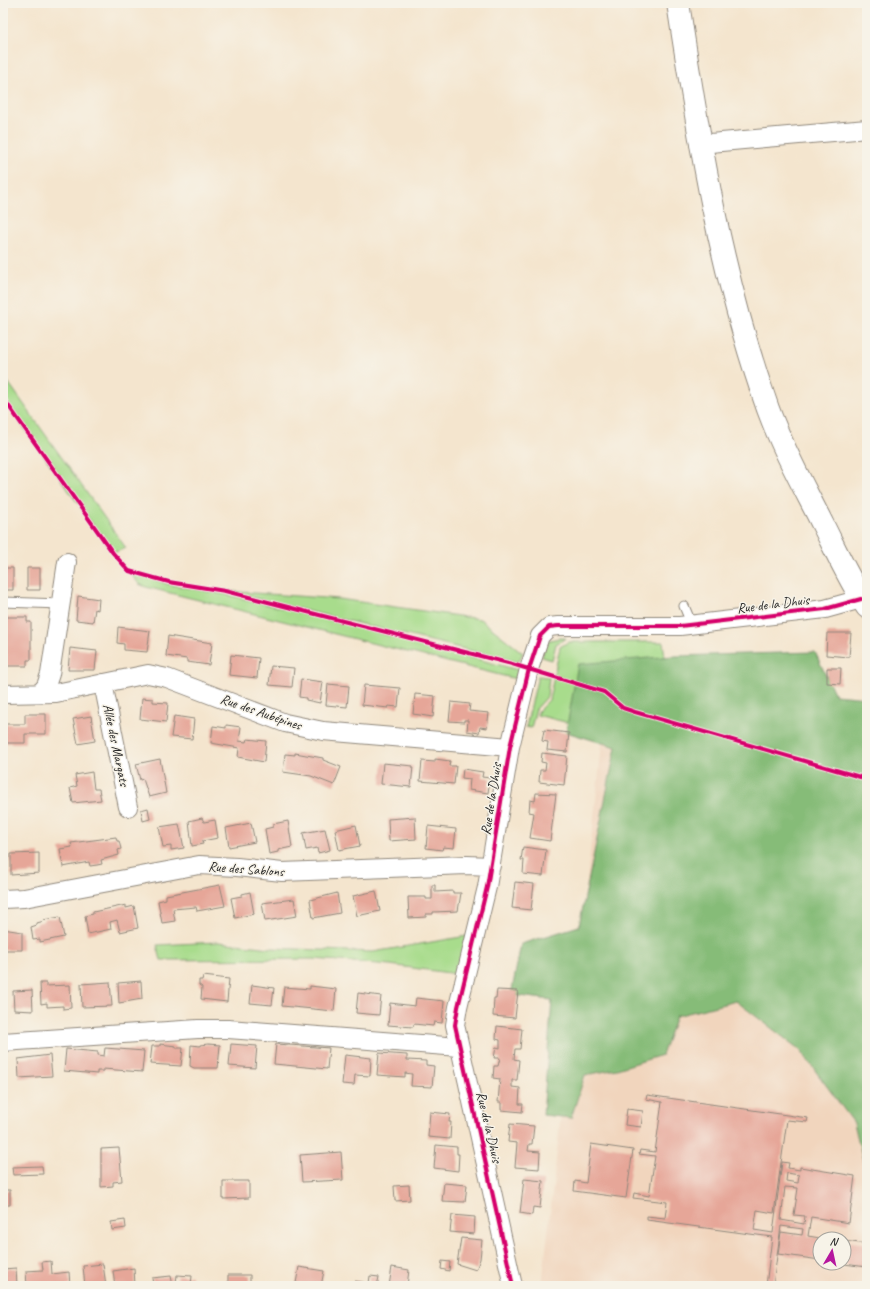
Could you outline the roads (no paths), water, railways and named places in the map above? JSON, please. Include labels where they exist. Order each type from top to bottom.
[{"type":"street","points":[[678,3],[699,144],[720,245],[741,326],[768,410],[784,447],[864,603]]},
{"type":"street","points":[[699,144],[867,129]]},
{"type":"street","points":[[40,693],[46,686],[50,674],[67,562]]},
{"type":"street","name":"Rue de la Dhuis","points":[[513,1286],[455,1025],[491,866],[510,747],[528,669],[535,647],[544,631],[549,627],[653,627],[692,625],[864,603]]},
{"type":"street","name":"Rue des Aubépines","points":[[3,694],[56,693],[148,674],[167,678],[285,723],[316,729],[510,747]]},
{"type":"street","name":"Allée des Margats","points":[[103,684],[128,807]]},
{"type":"street","name":"Rue des Sablons","points":[[3,899],[24,898],[199,865],[237,867],[282,872],[467,865],[491,866]]},
{"type":"street","points":[[3,1042],[198,1029],[228,1029],[459,1047]]},
{"type":"lane","points":[[3,602],[61,604]]},
{"type":"lane","points":[[684,606],[692,625]]}]
